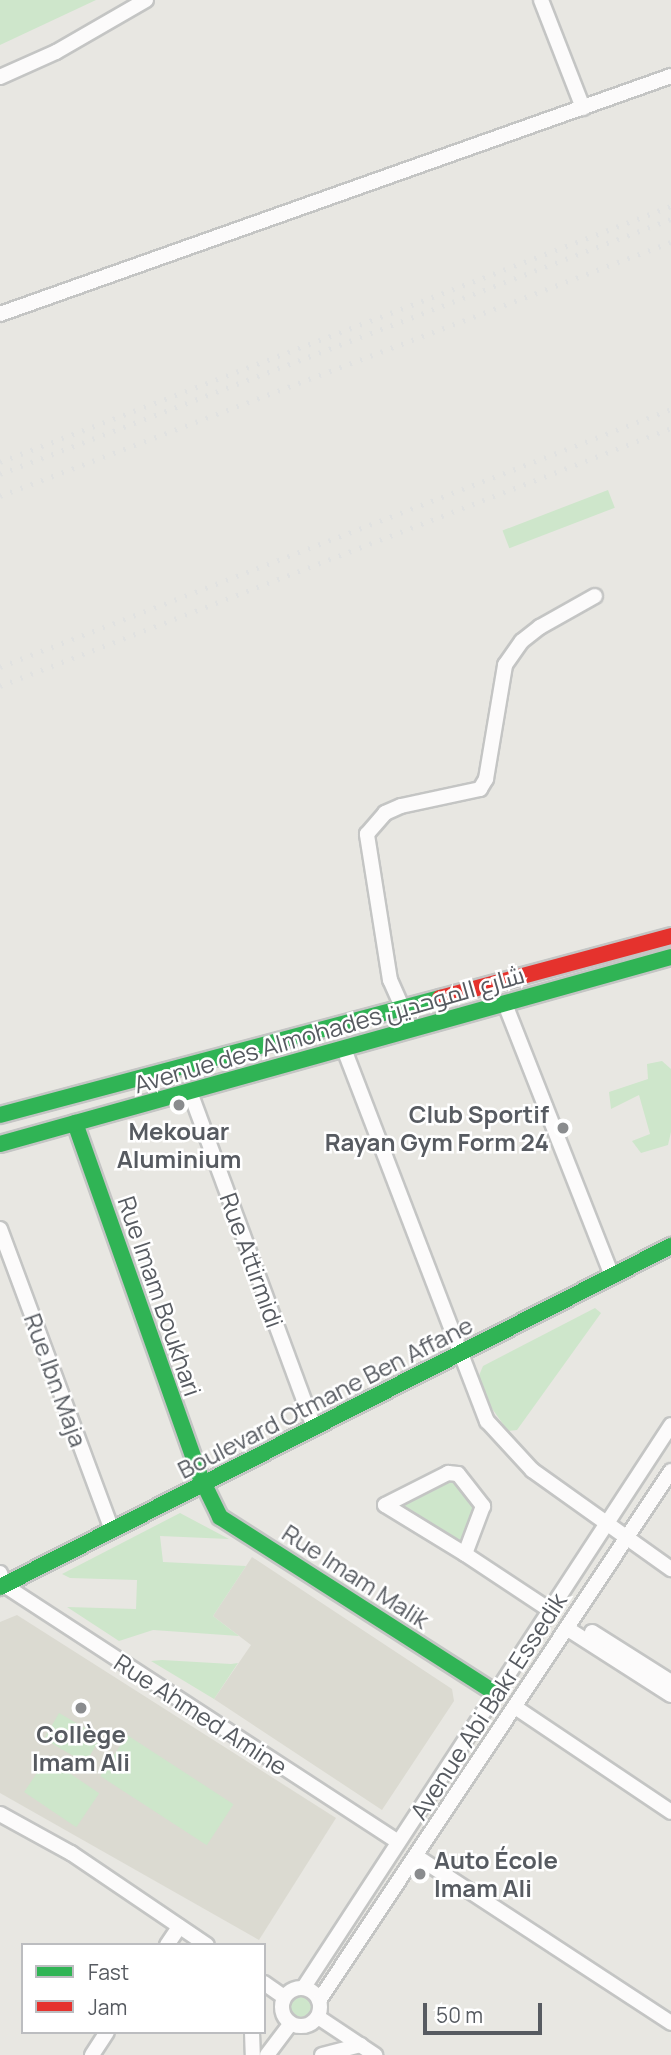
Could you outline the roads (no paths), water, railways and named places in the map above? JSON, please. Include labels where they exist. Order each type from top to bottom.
[{"type":"street","points":[[0,77],[56,52],[146,0]]},
{"type":"street","points":[[541,0],[583,108]]},
{"type":"street","points":[[0,314],[671,76]]},
{"type":"street","points":[[403,1009],[390,980],[367,834],[385,813],[401,806],[480,789],[486,779],[505,665],[522,641],[540,627],[595,596]]},
{"type":"street","name":"Avenue des Almohades شارع الموحدين","points":[[0,1115],[671,936]]},
{"type":"street","name":"Avenue des Almohades شارع الموحدين","points":[[0,1144],[671,957]]},
{"type":"street","points":[[505,1004],[612,1276]]},
{"type":"street","points":[[344,1049],[487,1421],[532,1470],[605,1527],[671,1569]]},
{"type":"street","name":"Rue Attirmidi","points":[[190,1092],[314,1428]]},
{"type":"street","name":"Rue Imam Boukhari","points":[[75,1123],[203,1485]]},
{"type":"street","name":"Rue Ibn Maja","points":[[0,1229],[113,1530]]},
{"type":"street","name":"Boulevard Otmane Ben Affane","points":[[1,1582],[203,1485],[671,1246]]},
{"type":"street","name":"Avenue Abi Bakr Essedik","points":[[304,1987],[671,1425]]},
{"type":"street","name":"Avenue Abi Bakr Essedik","points":[[320,1999],[671,1471]]},
{"type":"street","points":[[466,1554],[483,1506],[458,1474],[448,1473],[385,1505],[466,1554],[551,1611]]},
{"type":"street","name":"Rue Imam Malik","points":[[203,1485],[220,1517],[497,1694]]},
{"type":"street","name":"Rue Ahmed Amine","points":[[1,1582],[398,1842]]},
{"type":"street","points":[[571,1624],[671,1682]]},
{"type":"street","points":[[571,1624],[671,1695]]},
{"type":"street","points":[[515,1707],[671,1812]]},
{"type":"street","points":[[0,1814],[71,1853],[204,1943]]},
{"type":"street","points":[[416,1856],[671,2023]]},
{"type":"street","points":[[168,1943],[179,1927]]},
{"type":"street","points":[[266,1984],[284,1997]]},
{"type":"street","points":[[284,1997],[304,1987],[320,1999],[318,2017],[306,2026],[290,2024]]},
{"type":"street","points":[[284,1997],[282,2010],[290,2024]]},
{"type":"street","points":[[318,2017],[375,2055]]},
{"type":"street","points":[[267,2055],[290,2024]]},
{"type":"street","points":[[92,2055],[106,2034]]},
{"type":"street","points":[[252,2034],[253,2055]]},
{"type":"street","points":[[322,2055],[361,2045]]},
{"type":"railway","points":[[0,462],[671,206]]},
{"type":"railway","points":[[0,474],[671,219]]},
{"type":"railway","points":[[0,496],[671,242]]},
{"type":"railway","points":[[0,667],[671,409]]},
{"type":"railway","points":[[0,686],[671,428]]},
{"type":"place","name":"Mekouar Aluminium","points":[[179,1105]]},
{"type":"place","name":"Club Sportif Rayan Gym Form 24","points":[[563,1128]]},
{"type":"place","name":"Collège Imam Ali","points":[[81,1708]]},
{"type":"place","name":"Auto École Imam Ali","points":[[420,1874]]}]
